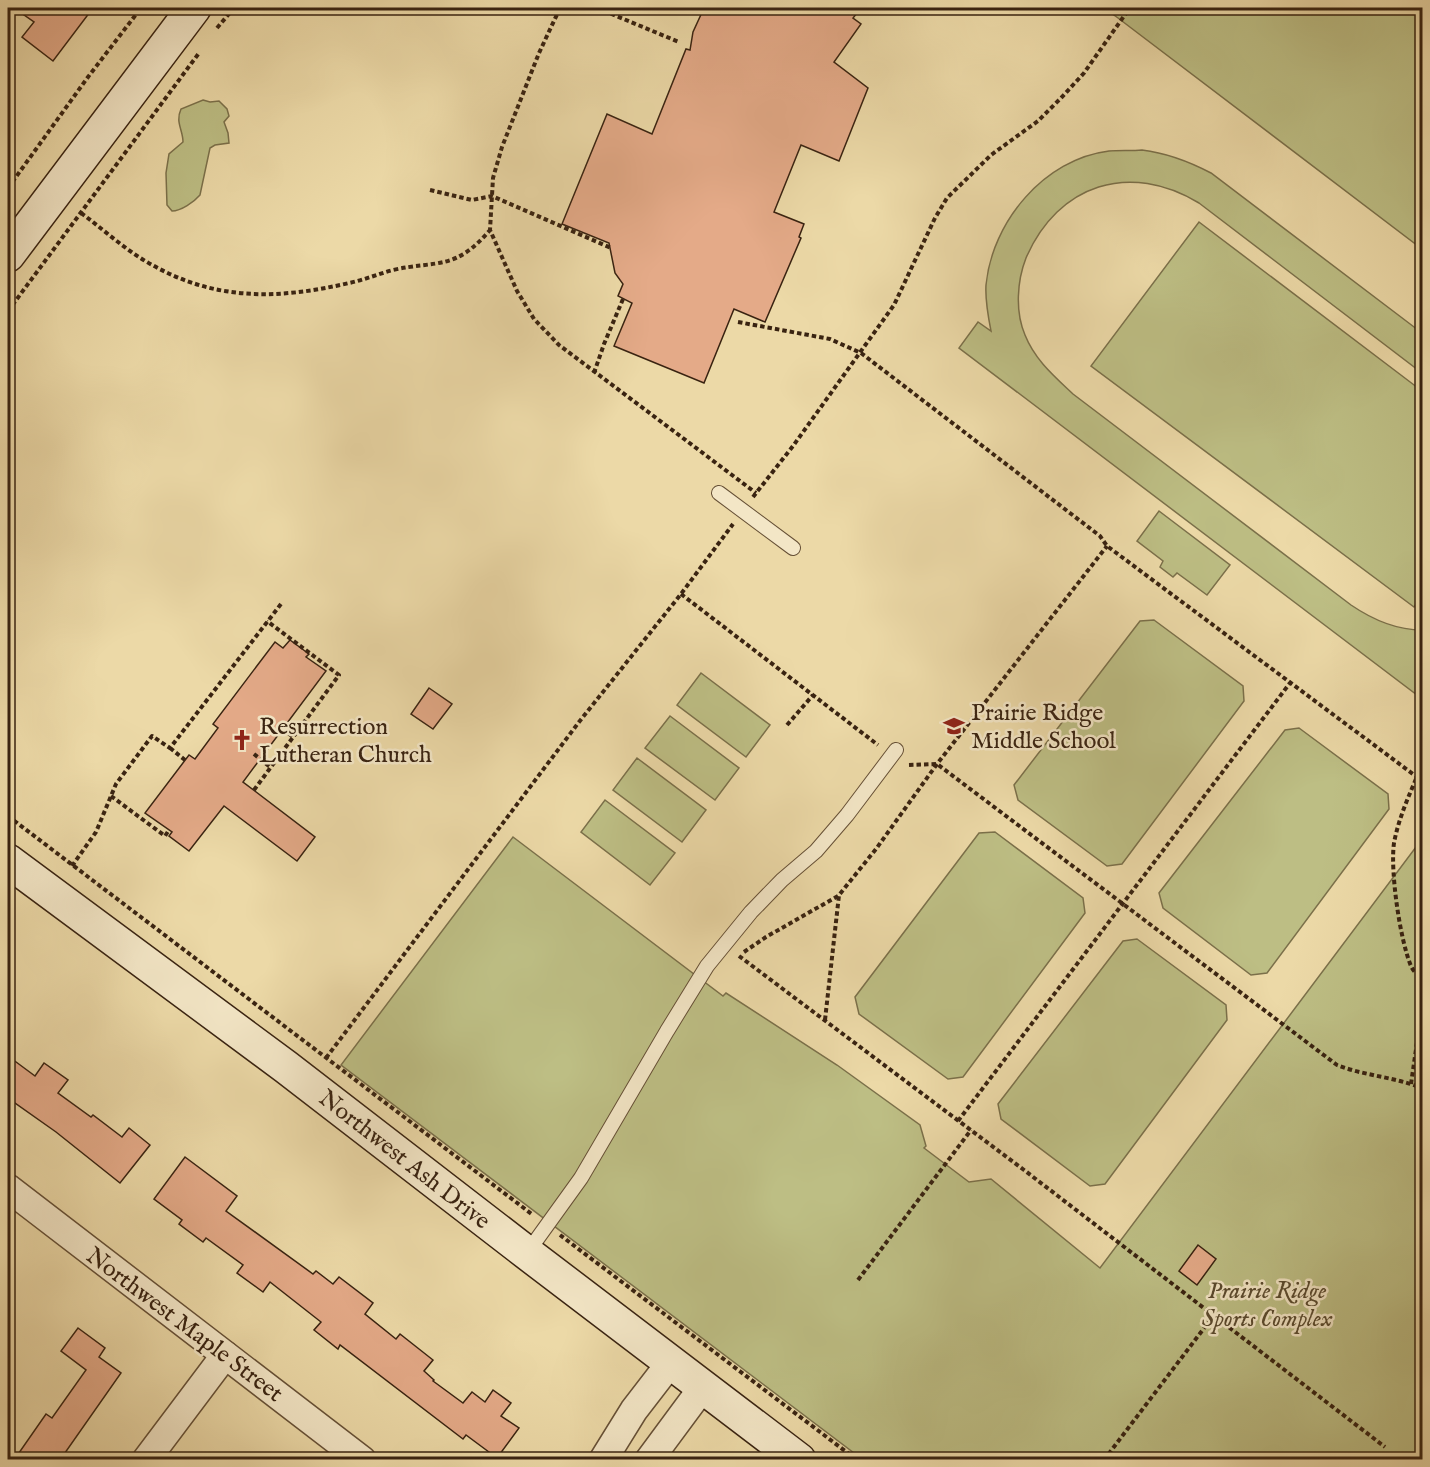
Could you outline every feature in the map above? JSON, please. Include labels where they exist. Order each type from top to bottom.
[{"type":"street","points":[[8,255],[204,19]]},
{"type":"street","name":"Northwest Ash Drive","points":[[8,861],[286,1067],[799,1460]]},
{"type":"street","name":"Northwest Maple Street","points":[[8,1188],[362,1460]]},
{"type":"street","points":[[146,1460],[225,1355]]},
{"type":"street","points":[[603,1460],[634,1410],[671,1362]]},
{"type":"street","points":[[649,1460],[703,1387]]},
{"type":"lane","points":[[719,493],[793,548]]},
{"type":"lane","points":[[526,1253],[581,1178],[707,966],[751,912],[782,880],[816,851],[847,815],[894,753]]},
{"type":"path","points":[[8,188],[141,8]]},
{"type":"path","points":[[204,19],[234,8]]},
{"type":"path","points":[[560,8],[509,128],[493,178],[490,230],[517,291],[534,319],[559,345],[756,493]]},
{"type":"path","points":[[597,8],[679,42]]},
{"type":"path","points":[[326,1058],[572,731],[681,594],[861,353],[894,305],[934,218],[947,198],[991,155],[1038,121],[1061,98],[1084,73],[1129,9],[1133,8]]},
{"type":"path","points":[[8,312],[202,48]]},
{"type":"path","points":[[430,190],[472,200],[492,196],[611,248]]},
{"type":"path","points":[[81,213],[146,261],[169,273],[208,288],[254,295],[303,292],[351,283],[396,270],[442,264],[467,252],[490,230]]},
{"type":"path","points":[[594,373],[623,299]]},
{"type":"path","points":[[738,322],[830,339],[861,353],[1100,536],[1107,546],[1417,777]]},
{"type":"path","points":[[732,965],[739,956],[766,937],[839,895],[876,849],[937,764],[1107,546]]},
{"type":"path","points":[[681,594],[907,765],[937,764],[1337,1065],[1373,1077],[1422,1088]]},
{"type":"path","points":[[170,748],[281,604]]},
{"type":"path","points":[[254,790],[339,675],[267,621]]},
{"type":"path","points":[[958,1120],[1290,683]]},
{"type":"path","points":[[787,724],[813,695]]},
{"type":"path","points":[[283,729],[293,737]]},
{"type":"path","points":[[72,866],[96,832],[116,784],[152,736],[185,760]]},
{"type":"path","points":[[254,754],[270,766]]},
{"type":"path","points":[[1422,765],[1402,813],[1394,845],[1403,935],[1412,967],[1422,980]]},
{"type":"path","points":[[111,796],[165,836],[170,830]]},
{"type":"path","points":[[8,816],[857,1460]]},
{"type":"path","points":[[824,1021],[839,895]]},
{"type":"path","points":[[739,956],[958,1120],[1385,1447]]},
{"type":"path","points":[[1411,1084],[1422,1008]]},
{"type":"path","points":[[858,1280],[971,1130]]},
{"type":"path","points":[[568,1234],[569,1242]]},
{"type":"path","points":[[1104,1460],[1214,1315]]},
{"type":"green space","points":[[1104,8],[1422,8],[1422,249],[1118,18]]},
{"type":"green space","points":[[203,100],[219,101],[227,109],[229,116],[224,122],[229,143],[210,148],[200,195],[187,206],[172,211],[167,205],[166,173],[169,154],[183,142],[179,114],[181,109]]},
{"type":"green space","points":[[1142,150],[1177,158],[1211,173],[1422,333],[1422,373],[1199,203],[1173,190],[1147,183],[1122,182],[1099,187],[1077,197],[1057,212],[1040,233],[1026,258],[1019,286],[1020,316],[1029,344],[1046,367],[1073,394],[1351,605],[1385,623],[1422,630],[1421,698],[959,348],[978,322],[991,331],[986,291],[990,261],[1010,217],[1025,197],[1063,166],[1085,156],[1109,151]]},
{"type":"green space","points":[[1199,222],[1422,391],[1422,596],[1414,607],[1091,366]]},
{"type":"green space","points":[[1159,511],[1230,565],[1207,595],[1177,573],[1173,577],[1160,567],[1163,561],[1137,541]]},
{"type":"green space","points":[[1154,620],[1243,686],[1244,701],[1122,864],[1107,866],[1018,800],[1014,785],[1140,621]]},
{"type":"green space","points":[[701,673],[770,725],[746,757],[677,705]]},
{"type":"green space","points":[[670,716],[739,768],[715,800],[645,748]]},
{"type":"green space","points":[[1299,728],[1388,794],[1389,809],[1267,973],[1251,975],[1163,908],[1159,893],[1285,730]]},
{"type":"green space","points":[[637,758],[706,810],[682,842],[613,790]]},
{"type":"green space","points":[[605,800],[675,853],[650,885],[581,832]]},
{"type":"green space","points":[[995,832],[1083,898],[1085,913],[963,1077],[948,1079],[859,1014],[855,997],[979,833]]},
{"type":"green space","name":"Prairie Ridge Sports Complex","points":[[513,837],[723,996],[726,993],[837,1065],[920,1125],[926,1146],[924,1148],[969,1182],[991,1179],[1100,1268],[1422,839],[1422,1459],[862,1459],[341,1065]]},
{"type":"green space","points":[[1137,939],[1226,1005],[1227,1020],[1105,1184],[1090,1186],[1001,1119],[998,1104],[1123,941]]},
{"type":"building","points":[[14,8],[93,8],[53,61],[22,37],[34,22]]},
{"type":"building","points":[[704,8],[861,8],[853,18],[861,24],[834,62],[868,88],[839,161],[801,145],[774,212],[804,224],[799,237],[801,238],[765,322],[734,309],[704,383],[614,346],[632,303],[618,296],[623,284],[615,273],[609,243],[562,224],[607,114],[652,134],[686,49],[690,50],[693,32]]},
{"type":"building","name":"Resurrection Lutheran Church","points":[[290,640],[309,654],[306,657],[326,671],[243,782],[315,837],[297,861],[224,806],[189,851],[169,836],[172,832],[145,813],[189,755],[195,759],[218,728],[213,724],[275,642],[283,648]]},
{"type":"building","points":[[429,688],[452,704],[433,729],[411,714]]},
{"type":"building","points":[[8,1056],[35,1076],[44,1063],[68,1080],[58,1093],[122,1137],[129,1128],[150,1145],[120,1183],[56,1132],[8,1098]]},
{"type":"building","points":[[185,1157],[237,1196],[226,1211],[313,1274],[316,1271],[333,1284],[339,1277],[373,1303],[365,1314],[396,1339],[400,1334],[433,1360],[424,1371],[433,1381],[463,1403],[472,1392],[485,1402],[493,1390],[511,1403],[501,1416],[519,1428],[497,1458],[466,1435],[463,1439],[340,1345],[338,1349],[314,1330],[321,1322],[270,1282],[263,1292],[237,1273],[243,1265],[206,1238],[203,1242],[179,1224],[182,1220],[154,1199]]},
{"type":"building","points":[[1198,1245],[1216,1259],[1197,1285],[1179,1271]]},
{"type":"building","points":[[78,1328],[105,1348],[99,1357],[121,1373],[60,1460],[14,1460],[46,1414],[52,1418],[86,1370],[61,1351]]},
{"type":"place","name":"Prairie Ridge Middle School","points":[[954,726]]},
{"type":"place","name":"Resurrection Lutheran Church","points":[[242,740]]}]
